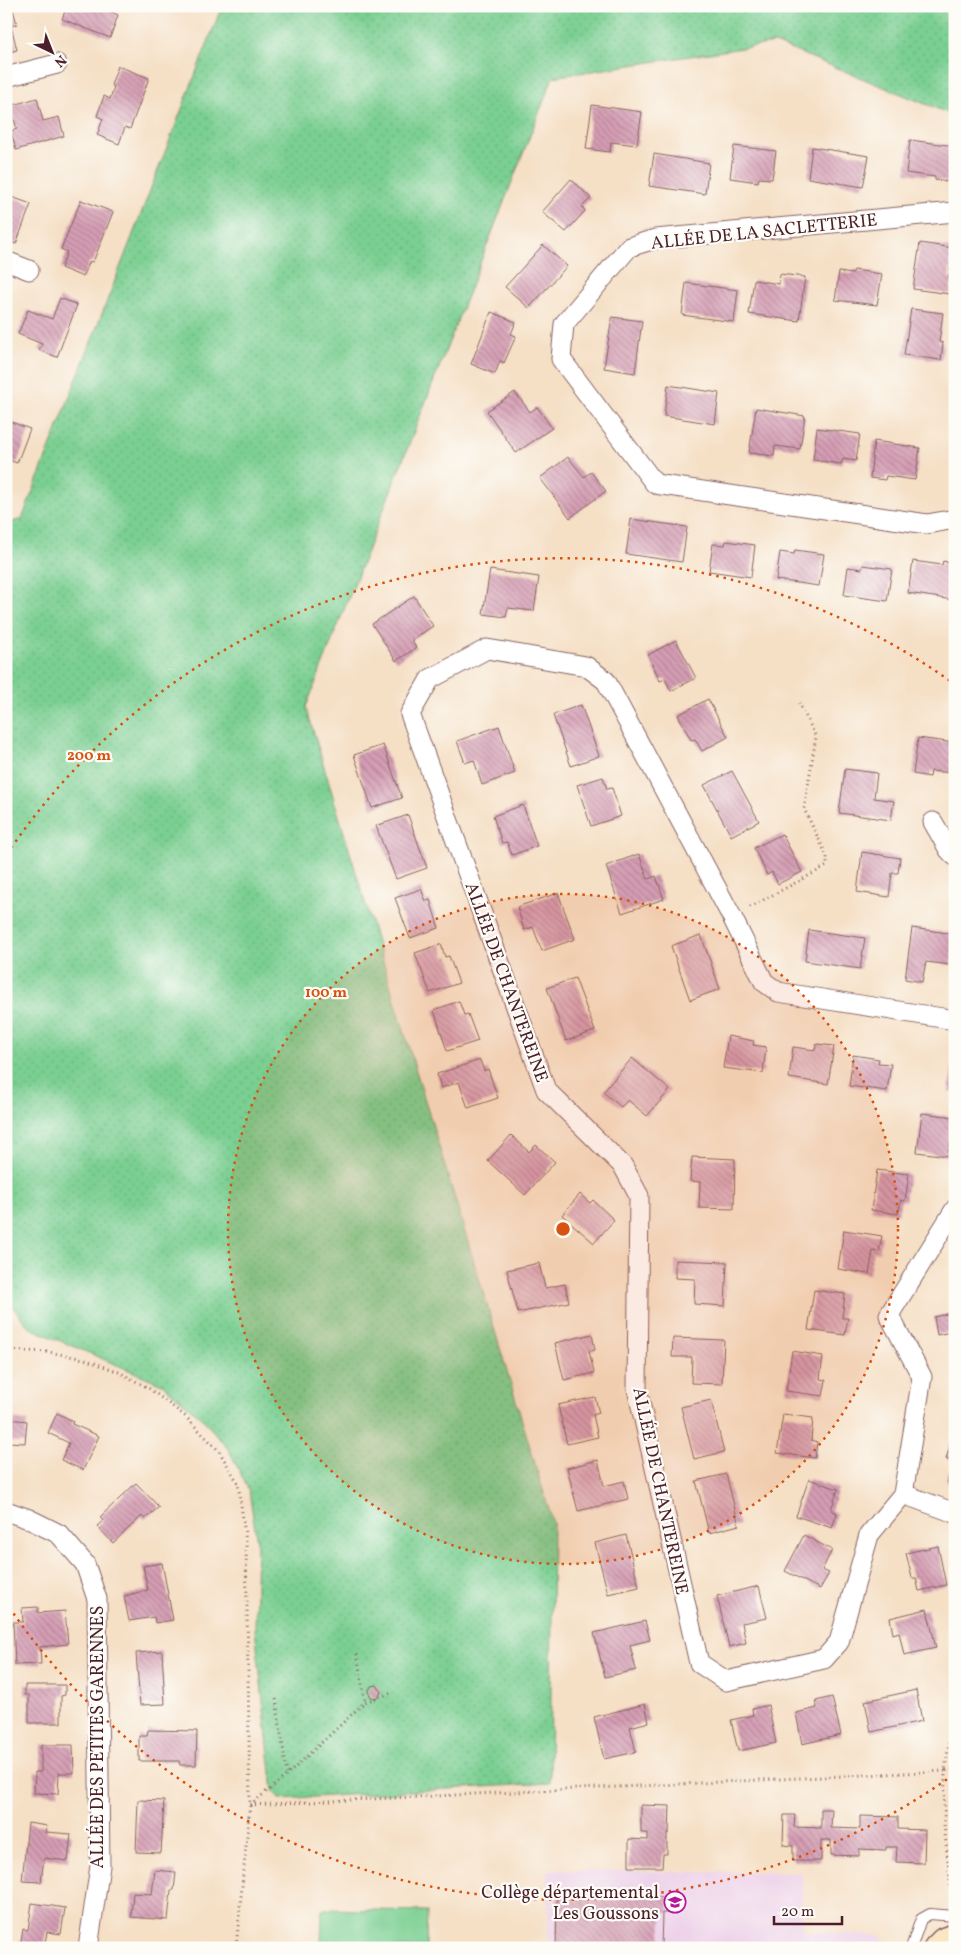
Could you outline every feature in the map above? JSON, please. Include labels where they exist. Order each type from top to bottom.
[{"type":"street","points":[[6,78],[58,64]]},
{"type":"street","name":"ALLÉE DE LA SACLETTERIE","points":[[955,212],[655,239],[629,247],[564,324],[561,359],[655,484],[927,524],[955,519]]},
{"type":"street","points":[[6,261],[29,270]]},
{"type":"street","name":"ALLÉE DE CHANTEREINE","points":[[903,1494],[869,1535],[839,1642],[824,1659],[726,1681],[699,1663],[637,1389],[639,1196],[623,1166],[546,1090],[410,714],[430,679],[487,649],[586,666],[606,681],[732,917],[764,982],[778,992],[955,1020]]},
{"type":"street","points":[[933,822],[949,850],[955,856]]},
{"type":"street","points":[[955,1209],[889,1315],[922,1377],[903,1494],[955,1513]]},
{"type":"street","name":"ALLÉE DES PETITES GARENNES","points":[[6,1511],[29,1519],[59,1534],[85,1564],[97,1599],[100,1866],[88,1948]]},
{"type":"street","points":[[937,1948],[944,1941],[955,1937]]},
{"type":"lane","points":[[911,1948],[921,1920],[930,1914],[955,1916]]},
{"type":"path","points":[[732,917],[828,866],[827,856],[804,809],[816,737],[799,703]]},
{"type":"path","points":[[6,1350],[50,1352],[84,1359],[119,1372],[150,1390],[186,1417],[219,1450],[238,1483],[246,1542],[250,1806],[236,1948]]},
{"type":"path","points":[[357,1654],[365,1702]]},
{"type":"path","points":[[250,1806],[287,1775],[365,1702],[392,1693]]},
{"type":"path","points":[[955,1698],[945,1771],[944,1825],[952,1898],[955,1898]]},
{"type":"path","points":[[276,1699],[287,1775]]},
{"type":"path","points":[[250,1806],[955,1769]]},
{"type":"shaded area","name":"Collège départemental Les Goussons","points":[[548,1870],[802,1873],[802,1931],[882,1936],[882,1948],[548,1948]]},
{"type":"green space","points":[[222,6],[955,6],[955,116],[775,43],[553,77],[306,707],[553,1523],[550,1783],[280,1799],[273,1791],[255,1629],[257,1542],[249,1491],[229,1450],[202,1418],[162,1384],[30,1328],[6,1299],[6,524],[22,519]]},
{"type":"green space","points":[[322,1909],[427,1911],[426,1948],[321,1948]]},
{"type":"building","points":[[6,6],[12,6],[17,24],[11,26],[17,50],[6,53]]},
{"type":"building","points":[[67,6],[99,6],[118,15],[110,38],[62,19]]},
{"type":"building","points":[[118,66],[149,78],[130,129],[125,127],[119,144],[97,135],[103,119],[97,116],[104,96],[110,99],[114,87],[111,85]]},
{"type":"building","points":[[37,98],[43,121],[59,117],[64,136],[16,150],[11,131],[17,129],[10,106]]},
{"type":"building","points":[[592,105],[642,112],[637,145],[611,142],[610,152],[586,149]]},
{"type":"building","points":[[910,140],[955,146],[951,182],[935,180],[935,177],[906,173]]},
{"type":"building","points":[[734,146],[776,151],[772,179],[759,178],[758,182],[730,178]]},
{"type":"building","points":[[812,147],[869,156],[863,187],[808,178]]},
{"type":"building","points":[[654,154],[709,163],[705,194],[649,186]]},
{"type":"building","points":[[571,179],[591,198],[582,207],[585,211],[566,232],[542,212]]},
{"type":"building","points":[[6,195],[31,204],[16,244],[6,241]]},
{"type":"building","points":[[81,200],[113,212],[93,262],[90,261],[83,277],[61,268],[67,252],[61,249]]},
{"type":"building","points":[[920,243],[953,248],[949,278],[953,278],[950,294],[913,289]]},
{"type":"building","points":[[543,245],[567,266],[529,308],[505,287]]},
{"type":"building","points":[[854,270],[882,274],[877,305],[835,300],[839,272],[852,274]]},
{"type":"building","points":[[780,274],[805,277],[799,321],[749,314],[754,280],[779,284]]},
{"type":"building","points":[[686,283],[738,290],[734,322],[682,315]]},
{"type":"building","points":[[60,298],[77,305],[57,357],[39,350],[42,344],[18,334],[28,310],[52,319]]},
{"type":"building","points":[[911,309],[943,313],[939,342],[943,343],[941,360],[904,355]]},
{"type":"building","points":[[491,312],[516,322],[511,334],[516,336],[504,363],[500,361],[495,374],[471,364]]},
{"type":"building","points":[[612,317],[642,321],[635,373],[604,368]]},
{"type":"building","points":[[668,385],[719,393],[715,424],[664,416]]},
{"type":"building","points":[[515,392],[530,412],[537,407],[552,428],[516,453],[487,411]]},
{"type":"building","points":[[756,408],[805,416],[800,449],[775,446],[774,456],[749,453]]},
{"type":"building","points":[[6,420],[30,429],[17,463],[6,459]]},
{"type":"building","points":[[817,428],[860,434],[856,461],[843,459],[841,464],[813,460]]},
{"type":"building","points":[[874,441],[920,448],[915,480],[886,476],[885,480],[870,478]]},
{"type":"building","points":[[568,457],[584,477],[591,472],[606,491],[570,518],[540,478]]},
{"type":"building","points":[[631,519],[687,527],[682,562],[626,554]]},
{"type":"building","points":[[726,541],[755,545],[751,577],[709,571],[713,544],[725,545]]},
{"type":"building","points":[[795,550],[824,554],[819,586],[776,580],[780,552],[794,554]]},
{"type":"building","points":[[913,561],[942,565],[943,561],[955,564],[953,600],[908,593]]},
{"type":"building","points":[[863,565],[892,569],[887,601],[844,595],[848,567],[862,569]]},
{"type":"building","points":[[490,570],[539,577],[534,611],[508,608],[506,617],[483,614]]},
{"type":"building","points":[[414,596],[433,626],[412,640],[416,648],[396,661],[372,624]]},
{"type":"building","points":[[676,640],[696,678],[671,691],[665,679],[660,681],[648,655]]},
{"type":"building","points":[[708,699],[728,737],[702,751],[695,739],[691,740],[678,715]]},
{"type":"building","points":[[581,705],[599,756],[571,766],[553,715]]},
{"type":"building","points":[[499,726],[515,773],[482,785],[474,760],[465,763],[457,741]]},
{"type":"building","points":[[918,738],[955,743],[954,773],[931,771],[930,777],[913,774]]},
{"type":"building","points":[[383,745],[402,798],[372,808],[354,755]]},
{"type":"building","points":[[845,769],[877,773],[874,798],[894,801],[891,820],[839,813]]},
{"type":"building","points":[[732,771],[759,821],[731,836],[704,785]]},
{"type":"building","points":[[603,777],[607,789],[612,788],[621,816],[591,826],[577,785]]},
{"type":"building","points":[[523,805],[537,846],[512,855],[507,842],[502,843],[493,816]]},
{"type":"building","points":[[408,815],[427,868],[396,879],[376,826]]},
{"type":"building","points":[[782,834],[802,872],[778,884],[772,872],[767,875],[754,848]]},
{"type":"building","points":[[862,852],[900,858],[898,873],[892,873],[889,897],[857,892]]},
{"type":"building","points":[[639,854],[648,879],[656,876],[664,899],[622,913],[606,866]]},
{"type":"building","points":[[421,889],[426,901],[430,900],[439,928],[410,938],[395,898]]},
{"type":"building","points":[[558,893],[575,939],[542,951],[533,927],[524,930],[517,907]]},
{"type":"building","points":[[912,928],[955,934],[951,965],[926,962],[922,982],[905,979]]},
{"type":"building","points":[[809,930],[865,938],[860,969],[805,961]]},
{"type":"building","points":[[701,935],[720,989],[690,1000],[671,946]]},
{"type":"building","points":[[441,944],[445,957],[449,956],[459,983],[430,993],[415,953]]},
{"type":"building","points":[[575,978],[595,1031],[566,1041],[547,988]]},
{"type":"building","points":[[459,1001],[464,1015],[468,1014],[478,1041],[447,1051],[434,1010]]},
{"type":"building","points":[[728,1036],[754,1041],[753,1045],[766,1047],[763,1073],[723,1068]]},
{"type":"building","points":[[817,1044],[834,1046],[828,1084],[789,1078],[793,1047],[815,1050]]},
{"type":"building","points":[[954,1054],[955,1092],[949,1092]]},
{"type":"building","points":[[853,1055],[879,1059],[878,1063],[891,1064],[887,1091],[849,1086]]},
{"type":"building","points":[[632,1058],[670,1090],[647,1116],[628,1100],[621,1107],[603,1092]]},
{"type":"building","points":[[480,1060],[484,1071],[488,1069],[498,1098],[468,1108],[459,1082],[441,1088],[437,1074]]},
{"type":"building","points":[[922,1113],[955,1117],[955,1134],[952,1134],[948,1156],[917,1152]]},
{"type":"building","points":[[511,1135],[529,1152],[536,1145],[555,1162],[525,1195],[488,1161]]},
{"type":"building","points":[[692,1157],[735,1159],[734,1209],[699,1208],[700,1182],[690,1181]]},
{"type":"building","points":[[877,1170],[909,1174],[905,1201],[901,1200],[898,1214],[871,1210]]},
{"type":"building","points":[[580,1194],[590,1203],[593,1200],[614,1220],[594,1243],[562,1215]]},
{"type":"building","points":[[844,1230],[882,1236],[879,1252],[873,1251],[869,1274],[838,1269]]},
{"type":"building","points":[[675,1260],[727,1262],[725,1306],[694,1304],[695,1279],[675,1278]]},
{"type":"building","points":[[539,1263],[545,1288],[565,1284],[569,1302],[518,1313],[507,1270]]},
{"type":"building","points":[[814,1290],[845,1294],[842,1318],[848,1318],[845,1335],[808,1330]]},
{"type":"building","points":[[955,1312],[955,1331],[937,1335],[934,1317]]},
{"type":"building","points":[[592,1334],[595,1350],[589,1351],[594,1373],[564,1380],[555,1343]]},
{"type":"building","points":[[673,1338],[724,1340],[722,1384],[691,1383],[692,1357],[672,1357]]},
{"type":"building","points":[[792,1351],[823,1356],[820,1379],[826,1380],[823,1396],[786,1391]]},
{"type":"building","points":[[595,1397],[599,1413],[593,1415],[598,1437],[567,1444],[558,1405]]},
{"type":"building","points":[[711,1400],[724,1452],[694,1459],[681,1407]]},
{"type":"building","points":[[6,1413],[10,1414],[10,1419],[27,1421],[25,1443],[6,1443]]},
{"type":"building","points":[[57,1413],[73,1421],[72,1424],[99,1436],[83,1470],[61,1460],[69,1443],[48,1433]]},
{"type":"building","points":[[783,1414],[813,1418],[811,1440],[817,1442],[815,1458],[777,1453]]},
{"type":"building","points":[[951,1443],[955,1443],[955,1485],[947,1483],[952,1461],[946,1459]]},
{"type":"building","points":[[598,1460],[604,1486],[624,1481],[628,1499],[578,1511],[567,1468]]},
{"type":"building","points":[[726,1474],[739,1525],[709,1533],[696,1481]]},
{"type":"building","points":[[809,1479],[838,1489],[831,1510],[837,1513],[832,1528],[796,1516]]},
{"type":"building","points":[[136,1483],[159,1507],[145,1519],[142,1516],[113,1543],[97,1526],[103,1521],[100,1517]]},
{"type":"building","points":[[626,1535],[639,1587],[608,1594],[595,1543]]},
{"type":"building","points":[[804,1535],[832,1550],[822,1570],[829,1573],[820,1589],[785,1571]]},
{"type":"building","points":[[938,1546],[946,1585],[919,1591],[916,1578],[912,1578],[906,1553]]},
{"type":"building","points":[[162,1563],[173,1620],[155,1623],[154,1617],[129,1621],[124,1596],[148,1590],[143,1566]]},
{"type":"building","points":[[759,1586],[767,1618],[742,1623],[746,1643],[729,1647],[717,1596]]},
{"type":"building","points":[[38,1607],[38,1613],[65,1611],[68,1644],[40,1647],[41,1664],[15,1665],[13,1622],[23,1622],[22,1608]]},
{"type":"building","points":[[927,1609],[936,1648],[904,1655],[899,1632],[893,1634],[890,1618]]},
{"type":"building","points":[[645,1621],[650,1640],[630,1645],[636,1670],[605,1677],[594,1633]]},
{"type":"building","points":[[162,1651],[165,1704],[140,1705],[136,1653]]},
{"type":"building","points":[[25,1685],[65,1685],[65,1695],[61,1696],[61,1723],[29,1723],[29,1695],[25,1695]]},
{"type":"building","points":[[377,1685],[381,1691],[379,1697],[372,1698],[368,1692],[371,1686]]},
{"type":"building","points":[[916,1690],[922,1721],[871,1732],[865,1701]]},
{"type":"building","points":[[832,1697],[841,1735],[802,1744],[796,1713],[817,1708],[816,1701]]},
{"type":"building","points":[[645,1704],[649,1722],[630,1727],[636,1752],[604,1759],[594,1717]]},
{"type":"building","points":[[768,1705],[776,1743],[738,1751],[731,1720],[753,1715],[752,1709]]},
{"type":"building","points":[[148,1730],[197,1731],[196,1765],[180,1765],[179,1761],[139,1761],[139,1736],[147,1736]]},
{"type":"building","points":[[41,1745],[73,1745],[74,1773],[59,1773],[58,1794],[34,1793],[35,1772],[41,1772]]},
{"type":"building","points":[[138,1800],[164,1801],[161,1853],[136,1852]]},
{"type":"building","points":[[641,1805],[670,1806],[667,1854],[663,1854],[662,1867],[629,1867],[629,1839],[648,1840],[648,1833],[641,1833]]},
{"type":"building","points":[[821,1809],[832,1809],[831,1828],[860,1829],[860,1816],[898,1817],[898,1829],[925,1830],[924,1863],[896,1862],[897,1847],[886,1847],[886,1850],[859,1849],[859,1856],[831,1855],[831,1840],[821,1840],[821,1861],[793,1861],[793,1846],[783,1845],[784,1815],[795,1815],[794,1827],[821,1828]]},
{"type":"building","points":[[28,1823],[47,1826],[46,1832],[71,1834],[68,1861],[44,1858],[41,1882],[22,1881]]},
{"type":"building","points":[[155,1870],[176,1872],[174,1890],[171,1890],[168,1920],[131,1917],[133,1893],[152,1894]]},
{"type":"building","points":[[557,1895],[669,1897],[669,1913],[662,1913],[661,1948],[556,1948]]},
{"type":"building","points":[[32,1903],[65,1908],[61,1934],[47,1932],[44,1948],[20,1948],[23,1929],[28,1930]]},
{"type":"place","name":"Collège départemental Les Goussons","points":[[675,1902]]}]
